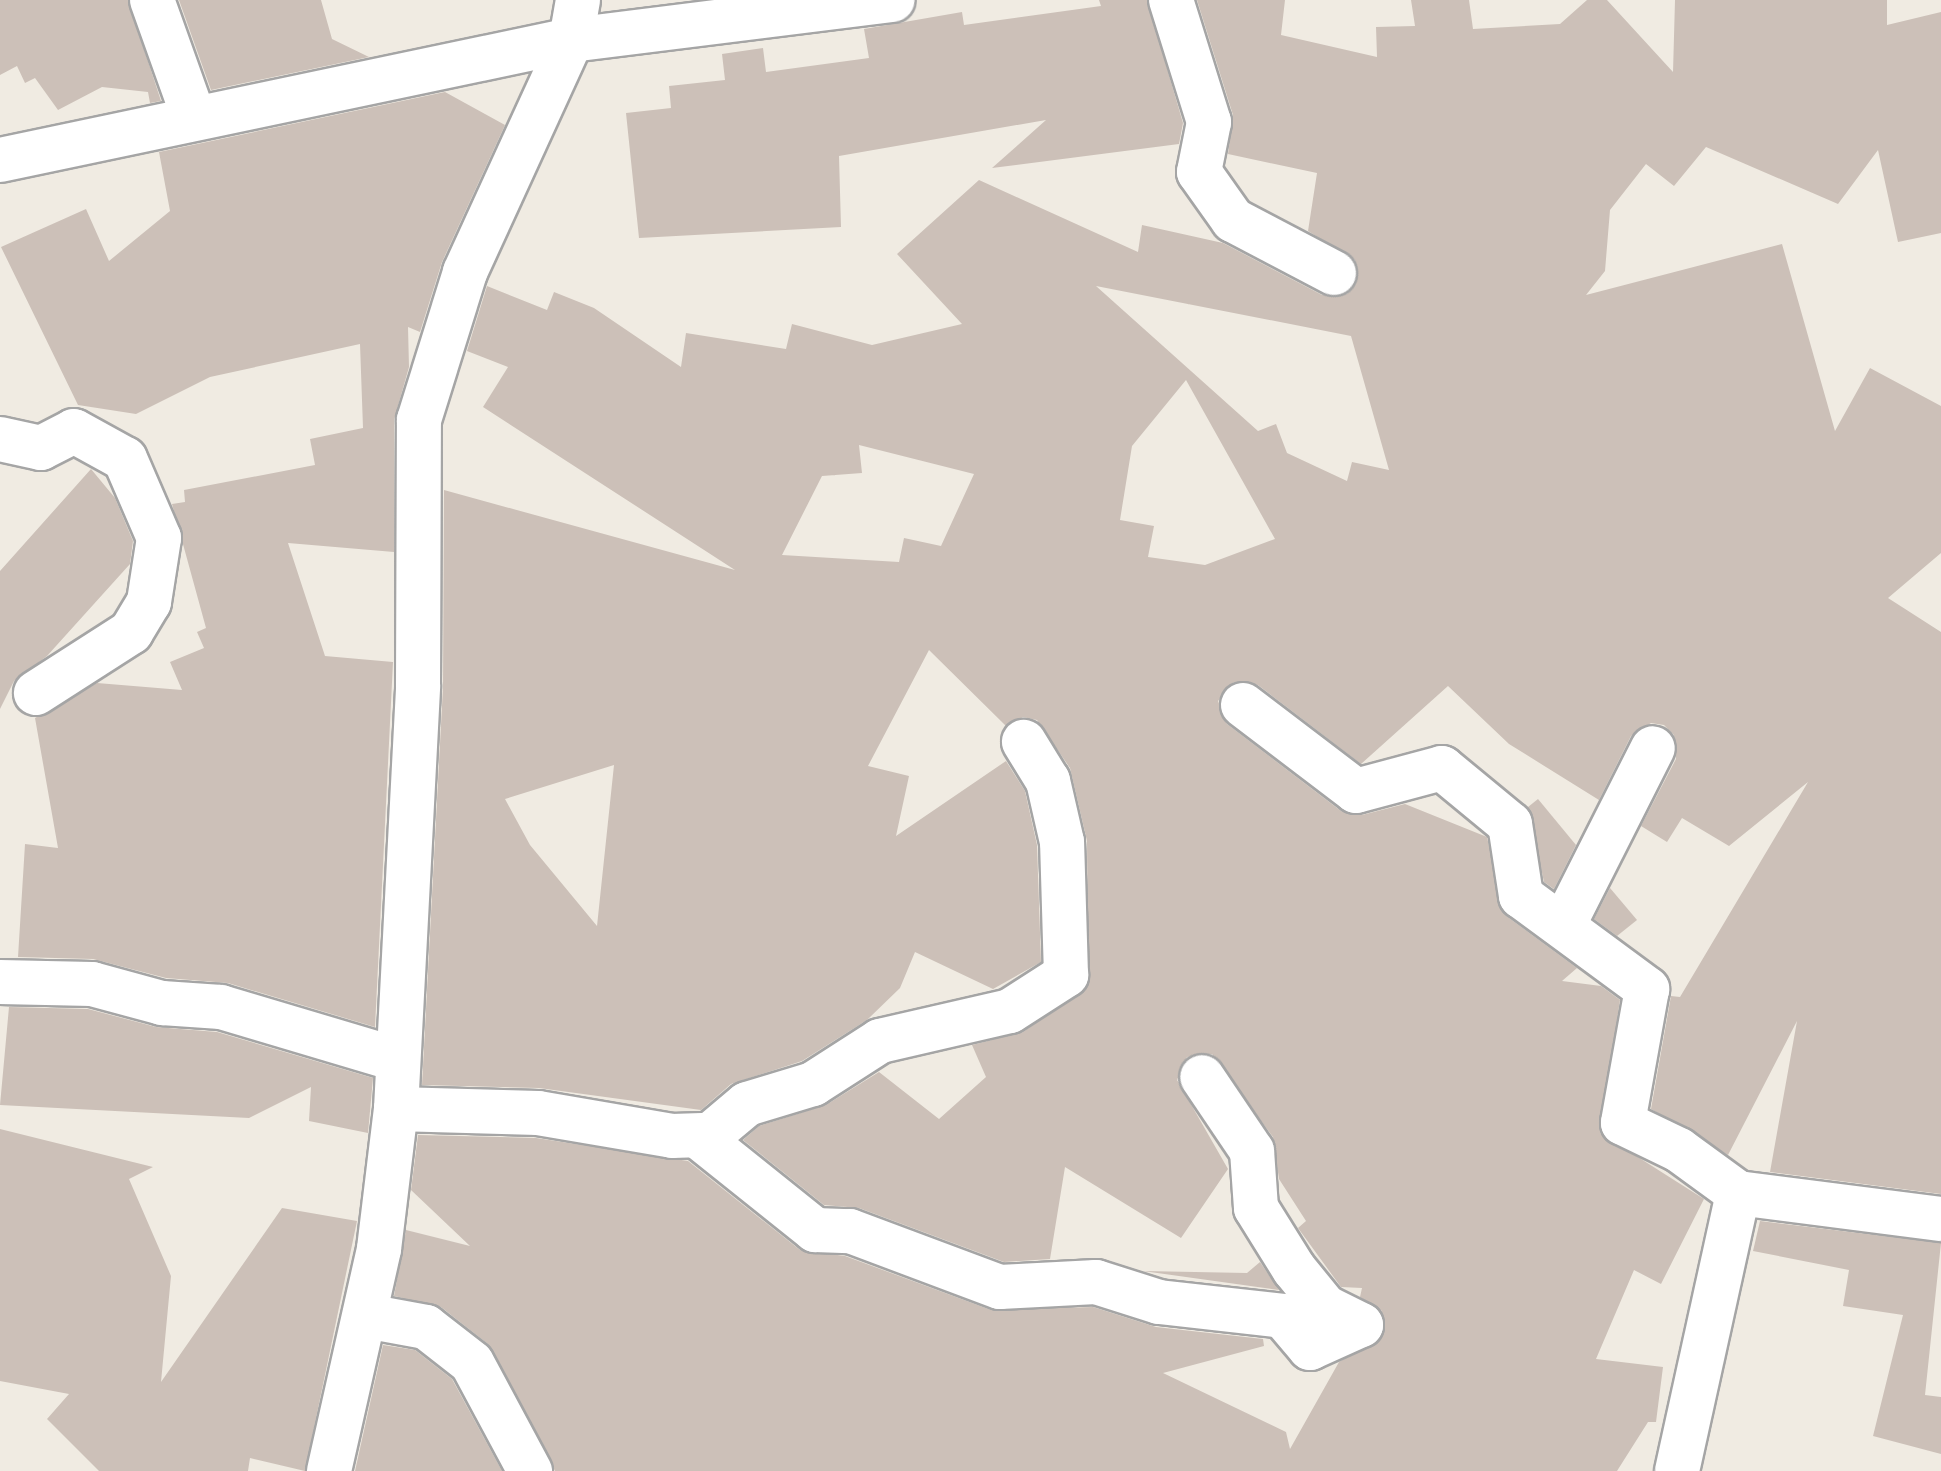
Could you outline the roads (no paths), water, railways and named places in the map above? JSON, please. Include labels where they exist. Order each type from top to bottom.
[{"type":"street","points":[[152,0],[193,115]]},
{"type":"street","points":[[0,160],[575,20],[893,0]]},
{"type":"street","points":[[1171,0],[1209,122],[1199,172],[1233,220],[1334,273]]},
{"type":"street","points":[[329,1471],[366,1316],[396,1109],[395,1059],[418,686],[419,420],[465,272],[575,20]]},
{"type":"street","points":[[0,439],[41,448],[74,431],[125,459],[159,538],[149,602],[131,632],[36,693]]},
{"type":"street","points":[[1243,705],[1356,791],[1442,768],[1510,824],[1521,896],[1647,989],[1623,1123],[1679,1150],[1738,1193],[1941,1219]]},
{"type":"street","points":[[699,1137],[747,1104],[813,1084],[880,1041],[1010,1011],[1066,975],[1062,842],[1048,781],[1024,742]]},
{"type":"street","points":[[1563,926],[1653,748]]},
{"type":"street","points":[[0,982],[92,984],[162,1003],[221,1007],[395,1059]]},
{"type":"street","points":[[396,1109],[586,1117],[699,1137],[815,1230],[850,1231],[1000,1287],[1096,1282],[1186,1307],[1283,1316],[1310,1348],[1361,1325],[1325,1307],[1294,1269],[1256,1208],[1252,1151],[1202,1077]]},
{"type":"street","points":[[1677,1471],[1738,1193]]},
{"type":"street","points":[[366,1316],[426,1327],[472,1363],[530,1471]]}]
